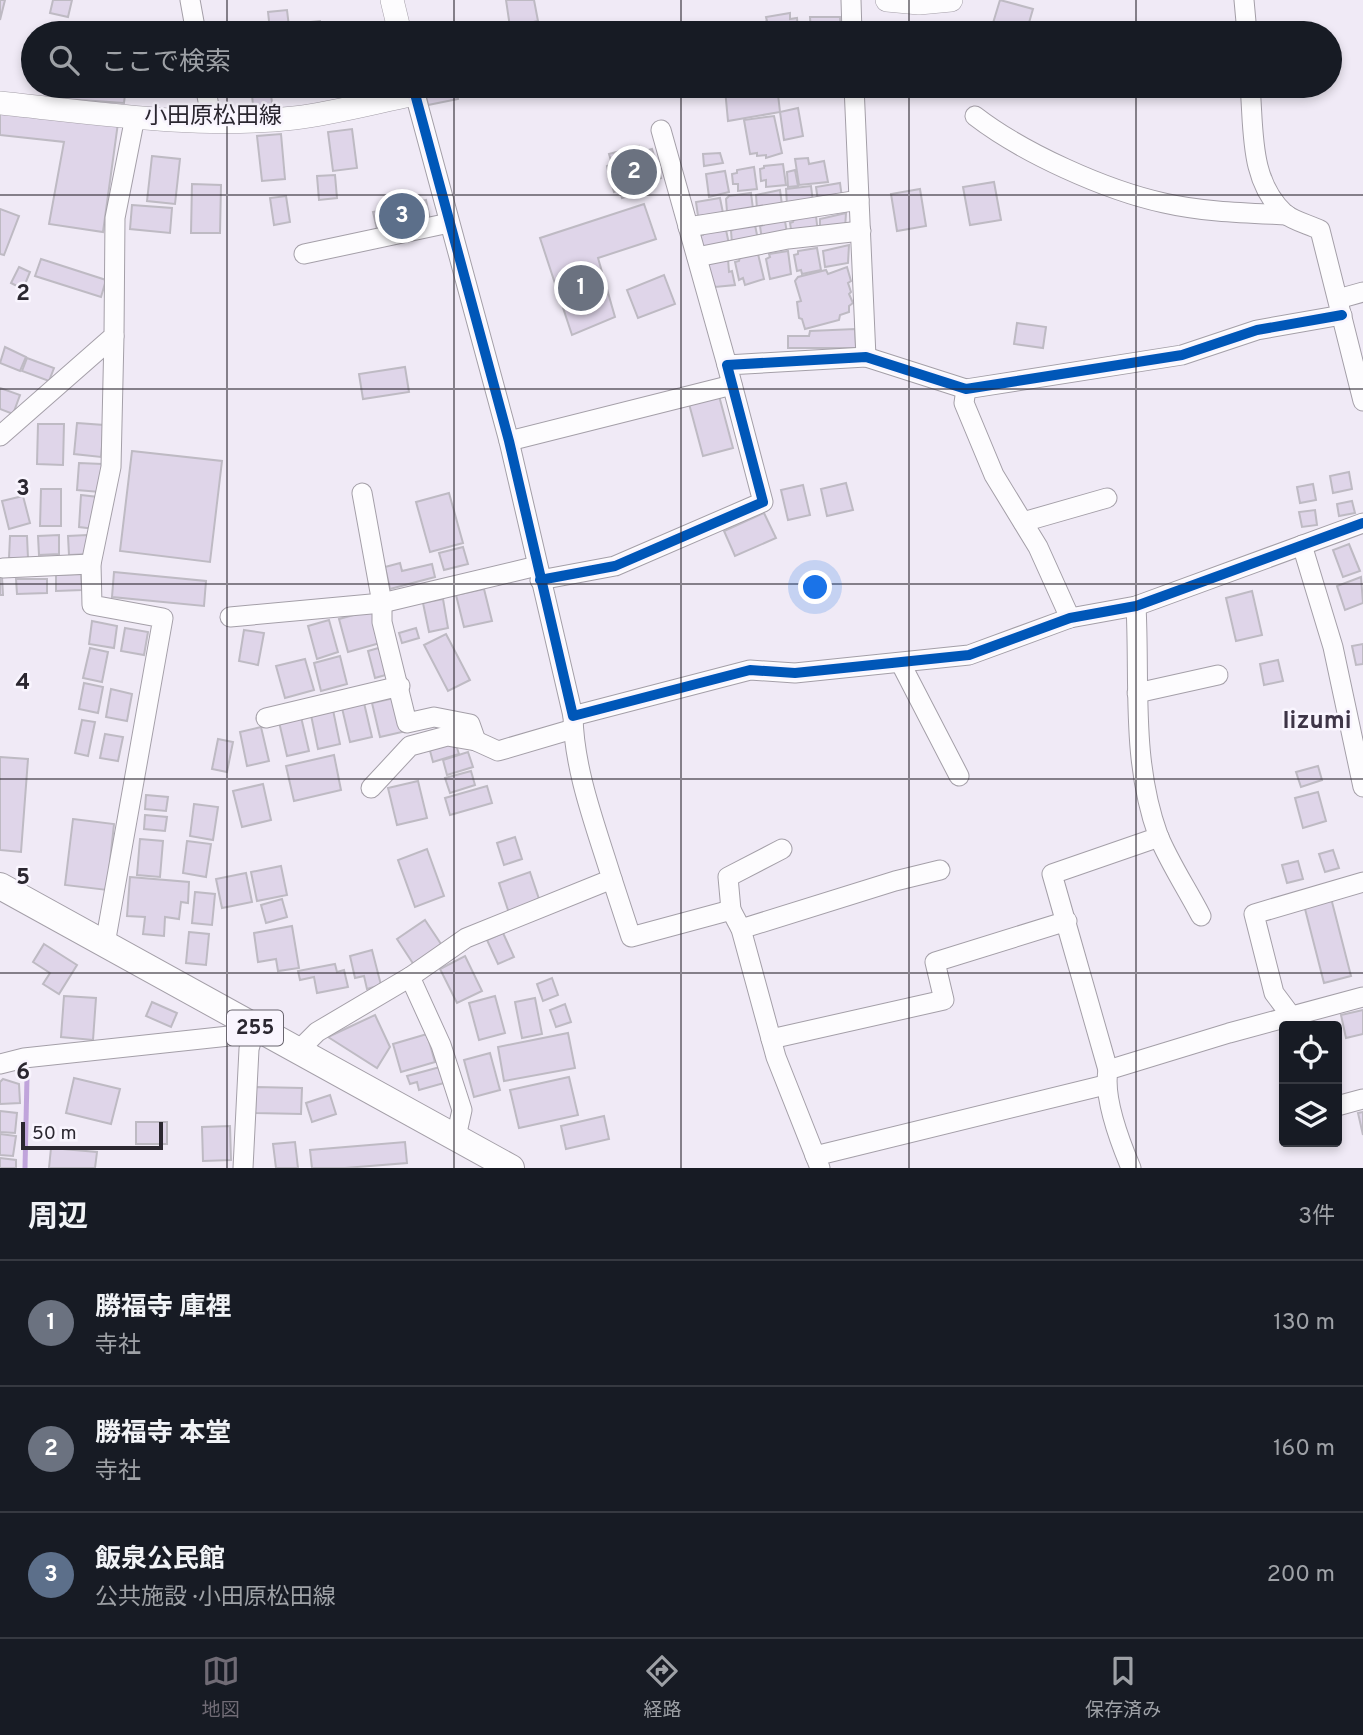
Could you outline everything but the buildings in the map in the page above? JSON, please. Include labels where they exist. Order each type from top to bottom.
[{"type":"highway","name":"255","points":[[0,886],[456,1137],[479,1161],[511,1168]]},
{"type":"main road","points":[[392,0],[397,21]]},
{"type":"main road","points":[[887,0],[951,0]]},
{"type":"main road","name":"小田原松田線","points":[[0,103],[135,117],[212,121],[294,118],[380,98]]},
{"type":"street","points":[[190,0],[194,21]]},
{"type":"street","points":[[851,0],[852,21]]},
{"type":"street","points":[[1244,0],[1246,21]]},
{"type":"street","points":[[207,98],[212,121]]},
{"type":"street","points":[[416,98],[509,441],[573,723],[584,783],[611,879],[631,937],[731,910]]},
{"type":"street","points":[[855,98],[866,357]]},
{"type":"street","points":[[1251,98],[1256,164],[1265,188],[1286,215]]},
{"type":"street","points":[[975,116],[994,131],[1104,186],[1165,204],[1286,215],[1320,230],[1363,401]]},
{"type":"street","points":[[105,944],[163,618],[92,605],[91,565],[111,467],[114,218],[135,117]]},
{"type":"street","points":[[230,617],[382,603],[539,573],[615,566],[763,502],[662,130]]},
{"type":"street","points":[[688,228],[859,200]]},
{"type":"street","points":[[303,254],[449,223]]},
{"type":"street","points":[[697,257],[788,239],[860,231]]},
{"type":"street","points":[[727,365],[866,357],[966,389],[1182,355],[1257,330],[1340,307],[1363,292]]},
{"type":"street","points":[[0,436],[114,336]]},
{"type":"street","points":[[509,441],[732,385]]},
{"type":"street","points":[[966,389],[964,403],[994,475],[1038,547],[1070,618]]},
{"type":"street","points":[[362,493],[382,603],[382,622],[407,723],[434,717],[470,724],[476,741]]},
{"type":"street","points":[[1023,522],[1107,499]]},
{"type":"street","points":[[372,788],[410,746],[447,736],[476,741],[498,751],[573,723],[750,670],[795,673],[969,655],[1070,618],[1136,606],[1363,523]]},
{"type":"street","points":[[1302,545],[1332,647],[1363,787]]},
{"type":"street","points":[[3,568],[91,565]]},
{"type":"street","points":[[1136,606],[1139,747],[1144,788],[1159,837],[1201,916]]},
{"type":"street","points":[[901,664],[959,776]]},
{"type":"street","points":[[1138,693],[1218,675]]},
{"type":"street","points":[[266,718],[400,686]]},
{"type":"street","points":[[1131,1168],[1124,1150],[1067,921],[1052,874],[1159,837]]},
{"type":"street","points":[[782,849],[728,877],[731,910],[741,929],[776,1057],[817,1162],[1106,1078],[1228,1033],[1363,997]]},
{"type":"street","points":[[741,929],[895,881],[940,870]]},
{"type":"street","points":[[299,1050],[317,1032],[410,977],[466,938],[611,879]]},
{"type":"street","points":[[1292,1017],[1274,993],[1254,915],[1363,882]]},
{"type":"street","points":[[771,1039],[944,1000],[935,962],[1067,921]]},
{"type":"street","points":[[410,977],[441,1045],[462,1111],[456,1137]]},
{"type":"street","points":[[0,1064],[24,1058],[229,1037],[255,1028]]},
{"type":"street","points":[[243,1168],[249,1049],[255,1028]]},
{"type":"street","points":[[1342,1105],[1363,1099]]},
{"type":"waterway","points":[[25,1168],[27,1077]]},
{"type":"cycle path","points":[[416,98],[509,441],[573,716],[750,670],[795,673],[969,655],[1070,618],[1136,606],[1363,523]]},
{"type":"cycle path","points":[[540,580],[615,566],[763,502],[727,365],[866,357],[966,389],[1182,355],[1257,330],[1342,315]]},
{"type":"place","name":"勝福寺 本堂","points":[[634,172]]},
{"type":"place","name":"飯泉公民館","points":[[402,216]]},
{"type":"place","name":"勝福寺 庫裡","points":[[581,288]]},
{"type":"district","name":"Iizumi","points":[[1317,722]]}]
